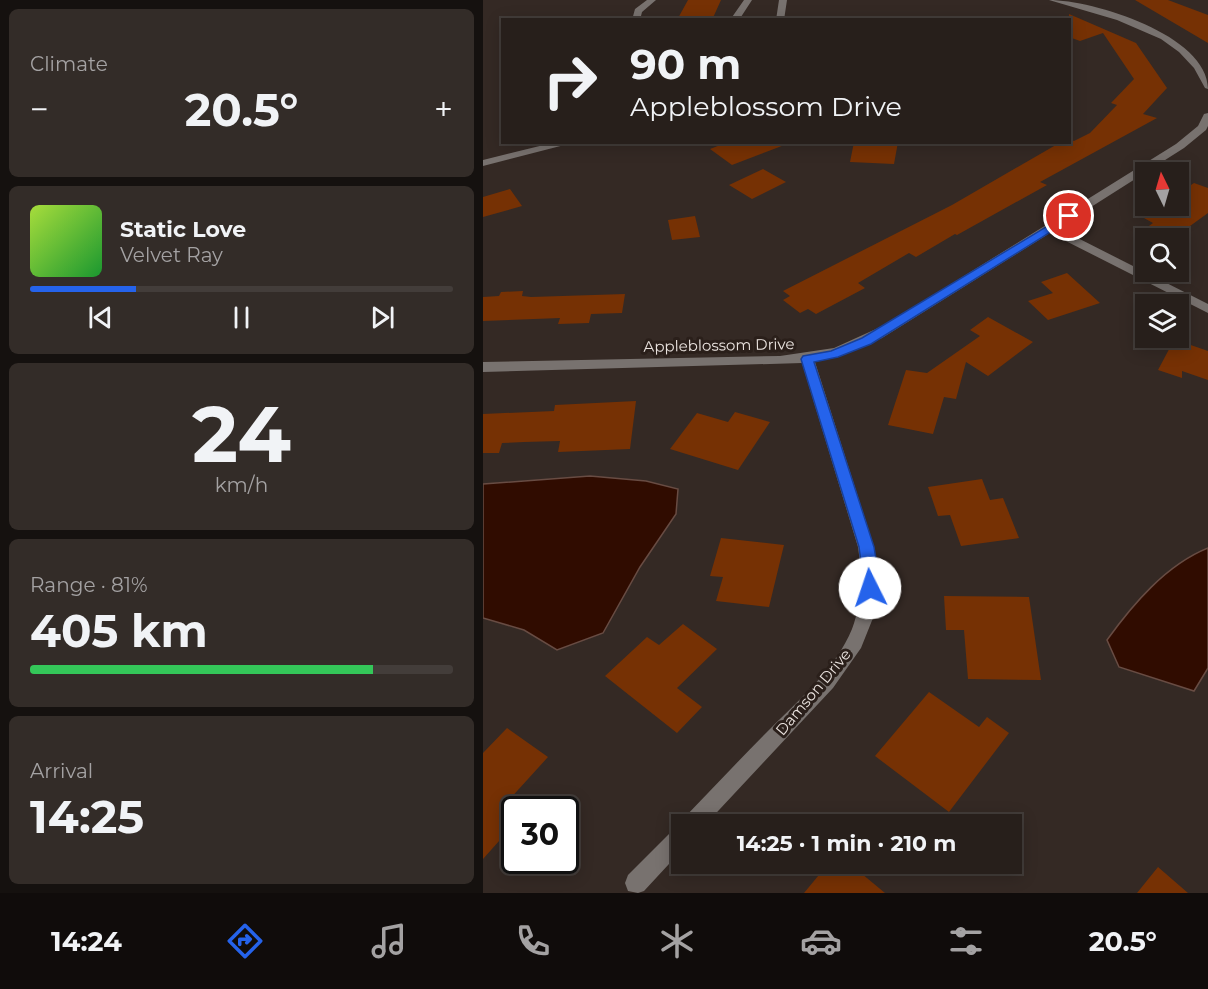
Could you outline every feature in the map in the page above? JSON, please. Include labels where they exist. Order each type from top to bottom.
[{"type":"street","points":[[636,18],[638,11],[652,0]]},
{"type":"street","points":[[735,18],[748,0]]},
{"type":"street","points":[[780,18],[783,0]]},
{"type":"street","points":[[1053,0],[1106,13],[1138,24],[1163,37],[1194,62],[1204,75],[1208,86]]},
{"type":"street","points":[[1194,62],[1208,61]]},
{"type":"street","name":"Appleblossom Drive","points":[[483,367],[807,359],[834,354],[866,341],[1180,146],[1202,128],[1208,117]]},
{"type":"street","points":[[483,163],[563,144]]},
{"type":"street","points":[[1050,228],[1208,309]]},
{"type":"street","name":"Damson Drive","points":[[701,814],[827,680],[847,656],[862,627],[871,571],[866,547],[807,359]]},
{"type":"street","points":[[636,883],[671,846]]},
{"type":"shaded area","points":[[590,476],[646,481],[678,489],[676,514],[640,567],[603,633],[557,650],[524,630],[483,618],[483,484]]},
{"type":"shaded area","points":[[1208,548],[1208,668],[1194,691],[1119,667],[1107,640],[1117,626],[1164,575],[1178,564]]},
{"type":"building","points":[[688,0],[721,0],[713,18],[678,18]]},
{"type":"building","points":[[1135,0],[1168,0],[1208,15],[1208,43]]},
{"type":"building","points":[[1069,14],[1136,43],[1167,88],[1143,114],[1157,118],[1040,182],[1047,185],[957,235],[955,234],[916,257],[909,253],[858,283],[865,288],[816,314],[808,309],[800,313],[783,300],[790,296],[783,291],[952,205],[1058,144],[1071,144],[1071,140],[1074,141],[1090,133],[1117,105],[1111,103],[1134,79],[1103,33],[1080,41],[1071,38],[1071,18]]},
{"type":"building","points":[[723,144],[787,144],[732,165],[710,149]]},
{"type":"building","points":[[854,144],[898,144],[894,164],[850,162]]},
{"type":"building","points":[[763,169],[786,182],[752,199],[729,185]]},
{"type":"building","points":[[1194,183],[1208,188],[1208,213],[1187,228],[1146,228],[1153,223],[1144,218],[1147,216],[1189,216],[1189,186]]},
{"type":"building","points":[[510,189],[522,206],[483,217],[483,197]]},
{"type":"building","points":[[695,216],[700,237],[672,240],[668,220]]},
{"type":"building","points":[[1067,273],[1100,303],[1048,320],[1028,301],[1053,293],[1041,282]]},
{"type":"building","points":[[523,291],[522,296],[531,297],[625,294],[622,313],[591,314],[589,323],[558,324],[560,318],[483,321],[483,297],[499,296],[501,292]]},
{"type":"building","points":[[988,317],[1033,342],[988,376],[966,362],[956,399],[944,397],[933,434],[888,425],[906,370],[927,373],[980,336],[970,330]]},
{"type":"building","points":[[1189,344],[1208,351],[1208,380],[1182,371],[1182,378],[1158,370],[1170,348],[1189,348]]},
{"type":"building","points":[[636,401],[630,449],[558,452],[560,441],[502,443],[499,453],[483,453],[483,414],[554,411],[555,405]]},
{"type":"building","points":[[735,412],[770,422],[738,470],[670,449],[697,413],[728,422]]},
{"type":"building","points":[[982,479],[990,500],[1003,498],[1019,538],[961,546],[950,515],[938,516],[928,487]]},
{"type":"building","points":[[721,538],[784,545],[769,607],[716,601],[723,577],[710,576]]},
{"type":"building","points":[[944,596],[1029,597],[1041,680],[968,679],[964,630],[946,630]]},
{"type":"building","points":[[683,624],[717,649],[677,688],[702,707],[677,733],[605,676],[647,637],[659,645]]},
{"type":"building","points":[[929,692],[979,727],[987,717],[1009,733],[949,812],[875,756]]},
{"type":"building","points":[[507,728],[548,757],[513,796],[501,796],[499,811],[501,812],[501,839],[483,859],[483,753]]},
{"type":"building","points":[[1158,867],[1188,893],[1137,893]]},
{"type":"building","points":[[820,874],[862,874],[885,893],[804,893]]},
{"type":"route","points":[[870,588],[871,571],[866,547],[815,377],[807,359],[849,349],[892,327],[1069,216]]}]
